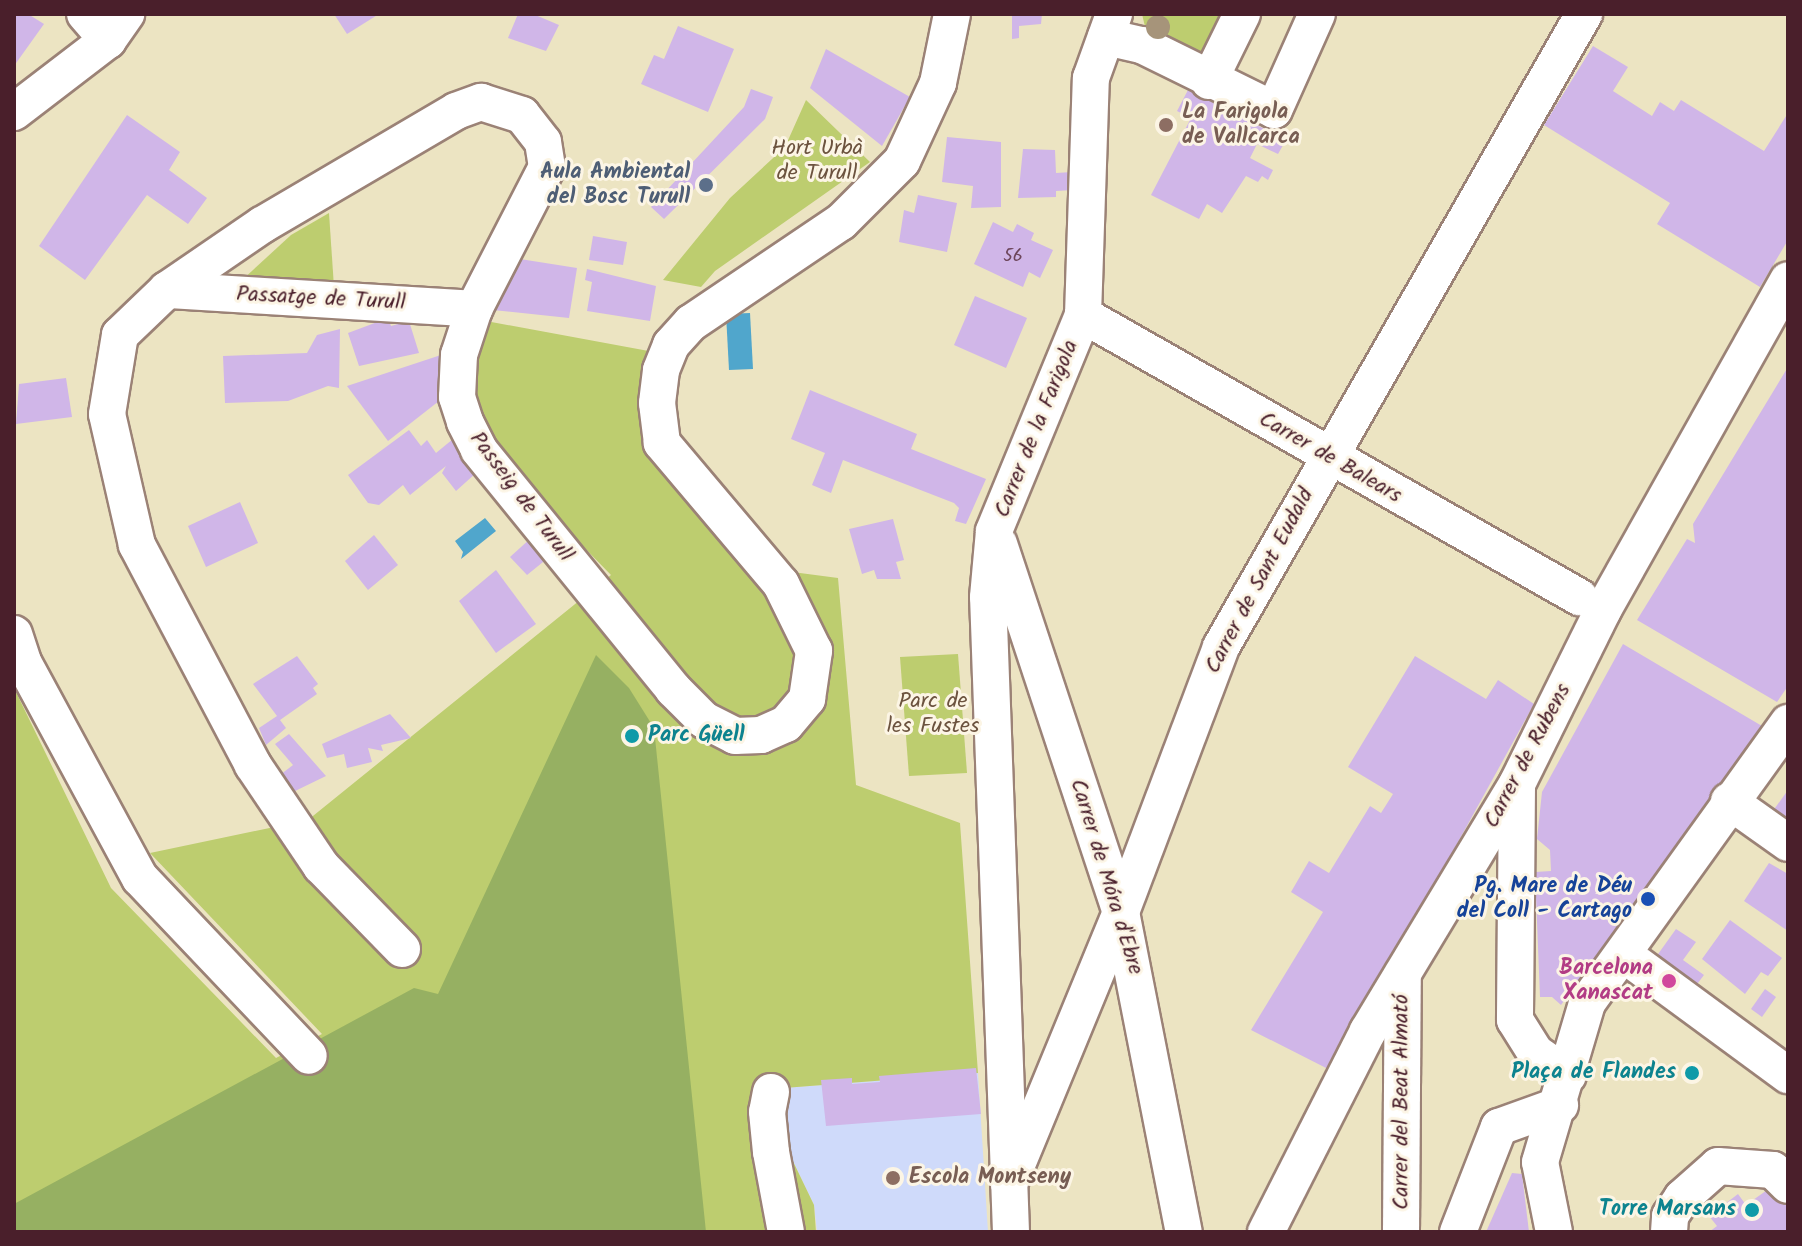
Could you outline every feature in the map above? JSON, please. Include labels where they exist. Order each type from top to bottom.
[{"type":"street","points":[[14,112],[117,27],[85,14]]},
{"type":"street","name":"Passeig de Turull","points":[[402,949],[321,866],[253,765],[137,545],[107,414],[120,335],[167,290],[389,149],[481,102],[522,115],[543,142],[547,167],[474,309],[455,372],[457,397],[479,450],[673,689],[704,720],[735,736],[761,735],[786,724],[807,699],[814,651],[781,584],[662,443],[657,403],[661,370],[671,345],[691,323],[841,222],[902,161],[938,83],[952,14]]},
{"type":"street","points":[[1209,81],[1242,14]]},
{"type":"street","name":"Carrer de Sant Eudald","points":[[1009,1184],[1121,912],[1221,647],[1326,457],[1584,14]]},
{"type":"street","points":[[1105,22],[1209,81],[1274,110],[1314,20]]},
{"type":"street","name":"Carrer de la Farigola","points":[[1011,1232],[988,597],[994,531],[1083,315],[1091,78],[1105,22]]},
{"type":"street","name":"Carrer de Rubens","points":[[1266,1232],[1403,973],[1517,784],[1600,615],[1788,280]]},
{"type":"street","name":"Passatge de Turull","points":[[167,290],[474,309]]},
{"type":"street","name":"Carrer de Balears","points":[[1083,315],[1326,457],[1579,597]]},
{"type":"street","name":"Carrer de Móra d'Ebre","points":[[994,531],[1121,912],[1184,1232]]},
{"type":"street","points":[[14,634],[23,662],[140,878],[309,1056]]},
{"type":"street","points":[[1554,1232],[1540,1162],[1564,1090],[1587,1003],[1729,801],[1788,723]]},
{"type":"street","points":[[1517,784],[1515,1020],[1564,1090]]},
{"type":"street","points":[[1729,801],[1788,843]]},
{"type":"street","points":[[1638,965],[1788,1075]]},
{"type":"street","name":"Carrer del Beat Almató","points":[[1401,1232],[1403,973]]},
{"type":"street","points":[[1458,1232],[1499,1127],[1564,1090]]},
{"type":"street","points":[[771,1092],[767,1112],[771,1152],[786,1232]]},
{"type":"street","points":[[1669,1232],[1670,1216],[1682,1198],[1718,1166],[1773,1170],[1788,1185]]},
{"type":"shaded area","name":"Escola Montseny","points":[[978,1073],[988,1232],[817,1232],[814,1205],[788,1151],[783,1088]]},
{"type":"green space","points":[[1142,14],[1234,14],[1209,65],[1147,35]]},
{"type":"green space","name":"Hort Urbà de Turull","points":[[806,100],[870,162],[715,271],[701,287],[663,280],[730,198],[785,147]]},
{"type":"green space","points":[[329,213],[334,287],[241,281],[291,235]]},
{"type":"green space","name":"Parc Güell","points":[[486,321],[654,352],[643,396],[755,567],[838,578],[856,785],[960,823],[978,1073],[784,1088],[788,1151],[814,1205],[816,1232],[14,1232],[14,688],[111,888],[276,1058],[322,1034],[150,853],[308,820],[611,575],[536,498],[500,451],[471,388]]},
{"type":"green space","name":"Parc de les Fustes","points":[[958,654],[967,773],[909,776],[900,657]]},
{"type":"green space","points":[[596,655],[629,688],[654,728],[706,1232],[14,1232],[14,1204],[414,988],[438,994]]},
{"type":"water","points":[[750,313],[753,369],[729,370],[726,314]]},
{"type":"water","points":[[485,518],[496,531],[461,559],[463,552],[455,541]]},
{"type":"building","points":[[14,14],[28,14],[44,24],[14,66]]},
{"type":"building","points":[[334,14],[379,14],[347,34]]},
{"type":"building","points":[[518,14],[533,14],[559,25],[546,51],[508,38]]},
{"type":"building","points":[[1012,14],[1042,14],[1041,24],[1019,26],[1019,38],[1012,39]]},
{"type":"building","points":[[678,26],[734,49],[708,112],[641,84],[654,55],[664,59]]},
{"type":"building","points":[[1593,46],[1628,67],[1613,91],[1652,116],[1660,102],[1674,111],[1681,100],[1764,151],[1788,113],[1788,240],[1760,287],[1657,224],[1670,203],[1544,125]]},
{"type":"building","points":[[826,49],[910,97],[882,146],[810,88]]},
{"type":"building","points":[[751,89],[773,97],[765,119],[664,219],[651,207],[744,107]]},
{"type":"building","points":[[1188,90],[1286,140],[1278,154],[1257,144],[1250,158],[1273,170],[1268,180],[1262,176],[1258,182],[1246,176],[1222,213],[1207,204],[1199,219],[1151,195],[1191,118],[1177,111]]},
{"type":"building","points":[[127,115],[180,152],[169,170],[207,198],[188,224],[147,195],[85,280],[39,246]]},
{"type":"building","points":[[947,137],[1001,142],[1001,207],[971,208],[973,186],[942,182]]},
{"type":"building","points":[[1023,149],[1055,150],[1056,173],[1072,172],[1073,190],[1056,191],[1056,197],[1018,198]]},
{"type":"building","points":[[918,195],[957,203],[947,252],[899,242],[904,210],[914,213]]},
{"type":"building","points":[[993,222],[1013,232],[1017,224],[1034,233],[1031,240],[1053,250],[1040,278],[1029,272],[1023,287],[974,264]]},
{"type":"building","points":[[593,236],[627,242],[623,265],[589,260]]},
{"type":"building","points":[[520,259],[577,268],[569,318],[493,310]]},
{"type":"building","points":[[587,269],[656,286],[650,321],[587,311],[592,282],[585,280]]},
{"type":"building","points":[[975,296],[1027,318],[1006,368],[954,345]]},
{"type":"building","points":[[388,318],[391,326],[409,321],[419,353],[359,366],[348,333]]},
{"type":"building","points":[[340,329],[339,388],[328,386],[288,401],[225,403],[223,356],[307,353],[317,335]]},
{"type":"building","points":[[444,354],[439,401],[388,441],[347,386]]},
{"type":"building","points":[[1788,367],[1788,686],[1777,702],[1637,620],[1687,539],[1695,543],[1693,524]]},
{"type":"building","points":[[66,378],[72,417],[16,424],[19,384]]},
{"type":"building","points":[[810,390],[917,434],[911,449],[986,479],[966,524],[955,521],[959,508],[954,503],[843,460],[831,493],[812,485],[825,453],[791,439]]},
{"type":"building","points":[[409,430],[421,446],[427,440],[436,453],[453,439],[476,473],[456,491],[442,473],[446,466],[410,495],[403,485],[379,505],[368,503],[348,475]]},
{"type":"building","points":[[240,502],[258,543],[206,567],[188,526]]},
{"type":"building","points":[[893,519],[904,560],[896,562],[901,579],[877,579],[874,570],[862,574],[849,529]]},
{"type":"building","points":[[374,535],[398,565],[368,590],[345,561]]},
{"type":"building","points":[[531,538],[548,558],[527,575],[510,557]]},
{"type":"building","points":[[496,570],[536,624],[496,653],[459,601]]},
{"type":"building","points":[[1623,644],[1762,726],[1561,1005],[1552,997],[1540,997],[1535,872],[1551,871],[1550,850],[1537,839],[1542,792]]},
{"type":"building","points":[[297,656],[318,684],[313,688],[317,694],[280,720],[286,728],[266,745],[259,728],[277,716],[253,684]]},
{"type":"building","points":[[1415,656],[1486,699],[1498,680],[1534,704],[1332,1071],[1251,1030],[1323,912],[1291,892],[1309,861],[1329,873],[1370,806],[1381,813],[1393,794],[1348,767]]},
{"type":"building","points":[[390,714],[411,738],[381,745],[383,751],[368,748],[372,762],[347,768],[344,754],[327,758],[322,744]]},
{"type":"building","points":[[289,734],[326,776],[291,793],[280,775],[293,765],[275,744]]},
{"type":"building","points":[[1788,790],[1788,829],[1770,815]]},
{"type":"building","points":[[1769,863],[1788,874],[1788,931],[1744,901]]},
{"type":"building","points":[[1730,920],[1782,958],[1768,976],[1761,972],[1745,994],[1702,959]]},
{"type":"building","points":[[1676,929],[1696,942],[1683,960],[1704,975],[1678,1009],[1651,989],[1641,995],[1633,989]]},
{"type":"building","points":[[1765,989],[1776,997],[1762,1017],[1751,1009]]},
{"type":"building","points":[[976,1068],[981,1114],[826,1126],[821,1080],[852,1078],[852,1084],[880,1082],[879,1076]]},
{"type":"building","points":[[1512,1173],[1522,1174],[1529,1232],[1486,1232]]},
{"type":"building","name":"Torre Marsans","points":[[1777,1183],[1788,1198],[1788,1232],[1709,1232],[1717,1226],[1709,1216],[1738,1194],[1746,1205]]},
{"type":"place","name":"La Farigola de Vallcarca","points":[[1166,125]]},
{"type":"place","name":"Aula Ambiental del Bosc Turull","points":[[706,185]]},
{"type":"place","name":"Parc Güell","points":[[632,736]]},
{"type":"place","name":"Pg. Mare de Déu del Coll - Cartago","points":[[1648,899]]},
{"type":"place","name":"Barcelona Xanascat","points":[[1669,981]]},
{"type":"place","name":"Plaça de Flandes","points":[[1692,1073]]},
{"type":"place","name":"Escola Montseny","points":[[893,1178]]},
{"type":"place","name":"Torre Marsans","points":[[1752,1210]]}]
